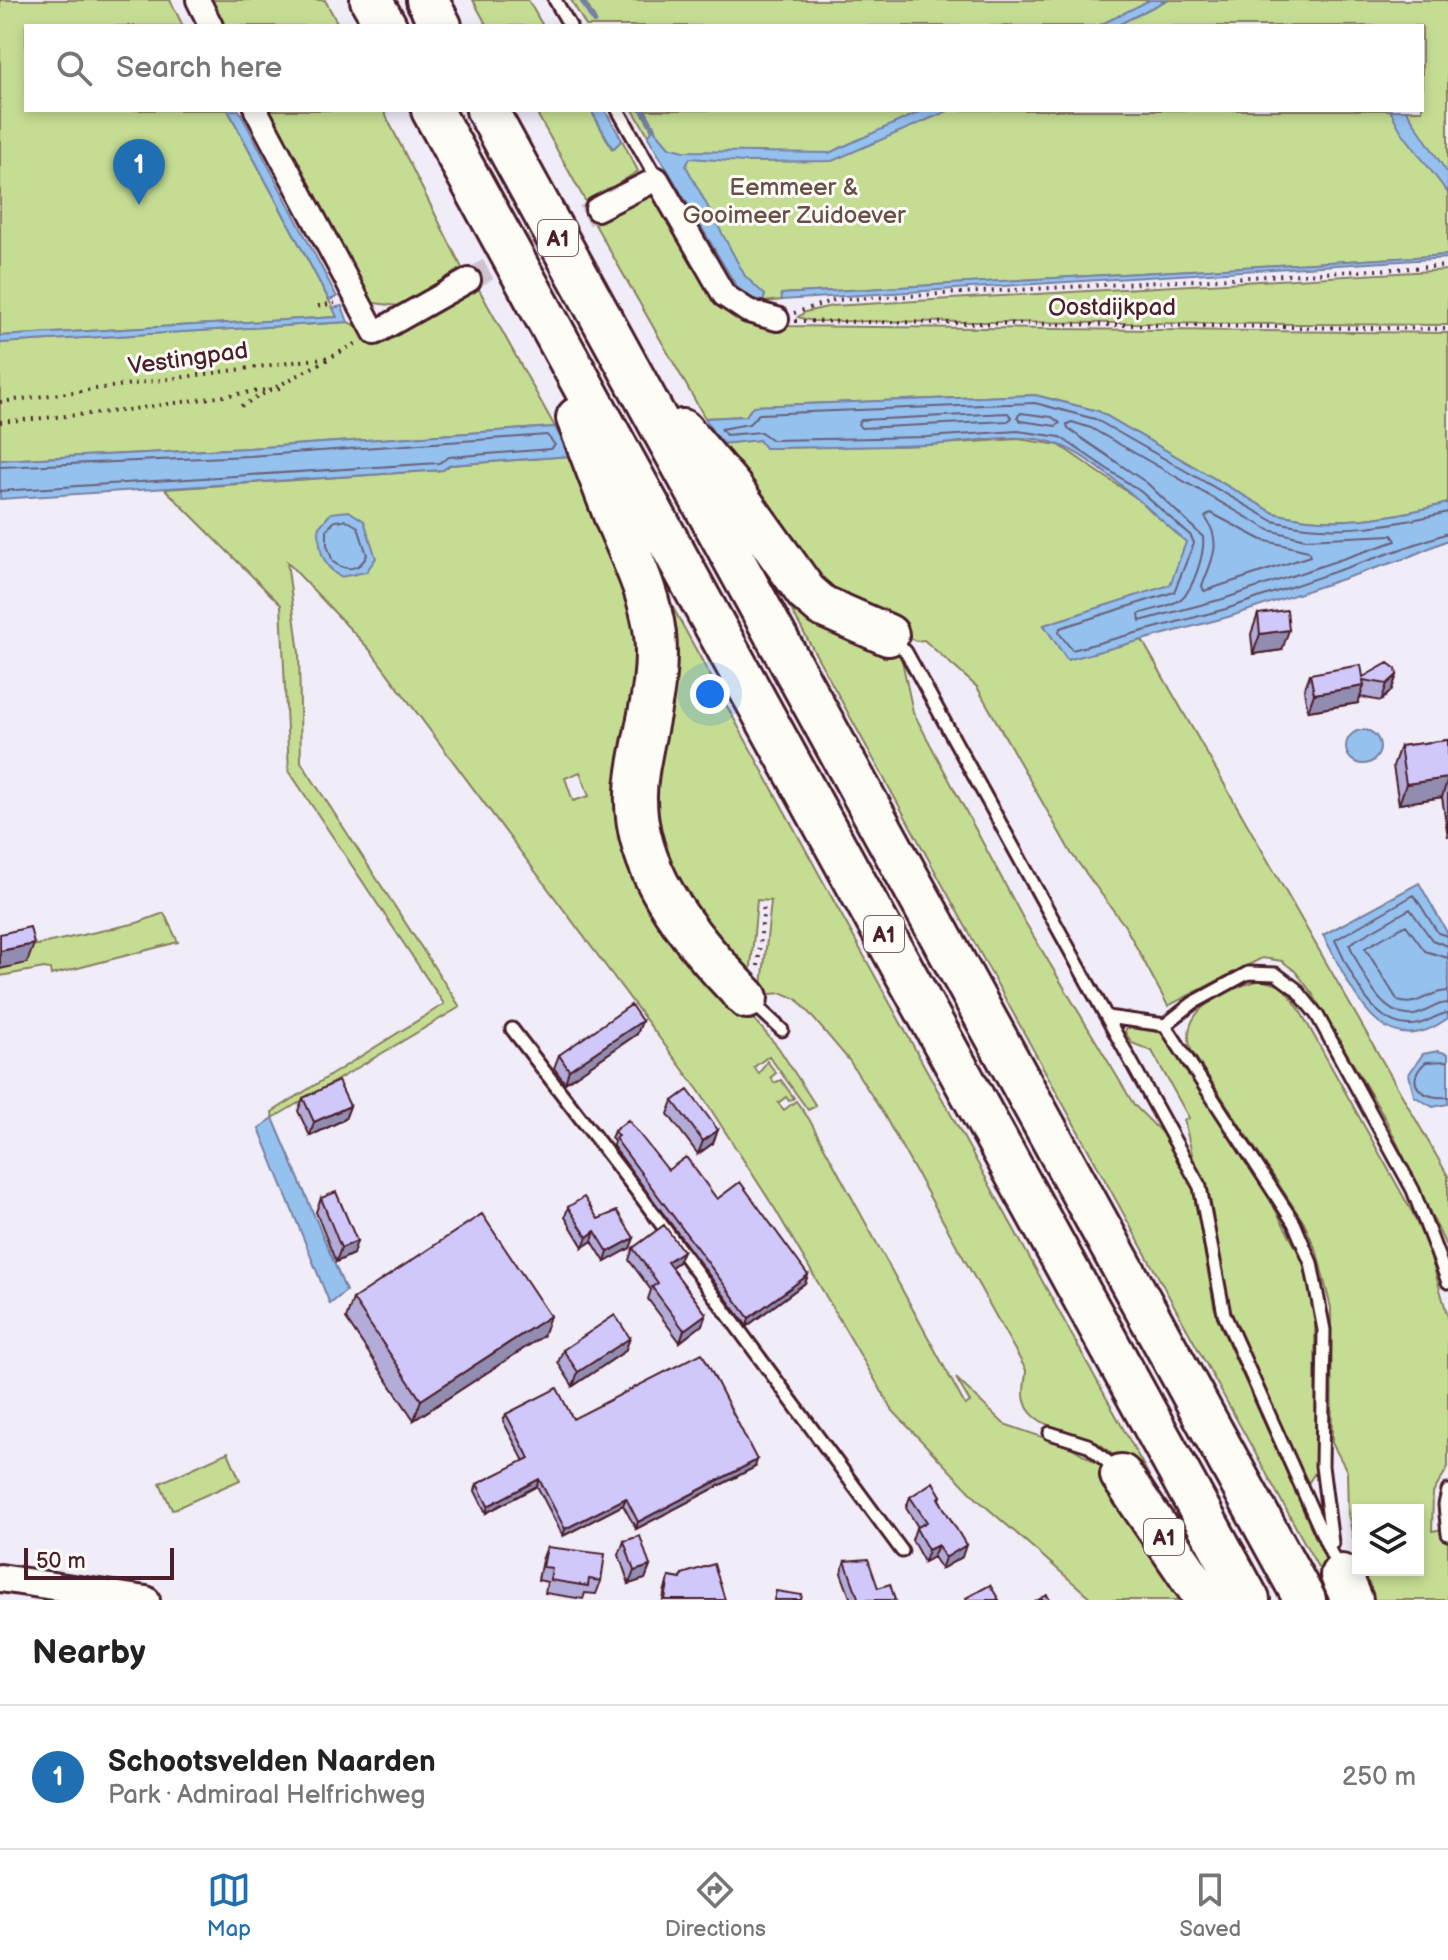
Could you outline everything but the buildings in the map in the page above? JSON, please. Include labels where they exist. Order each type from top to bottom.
[{"type":"highway","points":[[371,0],[385,24]]},
{"type":"highway","points":[[427,0],[440,24]]},
{"type":"highway","name":"A1","points":[[433,112],[1249,1600]]},
{"type":"highway","name":"A1","points":[[488,112],[1305,1600]]},
{"type":"highway","name":"A1","points":[[519,269],[636,569],[651,618],[655,679],[636,788],[643,850],[656,880],[683,921],[751,1001]]},
{"type":"highway","name":"A1","points":[[628,366],[730,486],[806,592],[822,606],[888,635]]},
{"type":"highway","name":"A1","points":[[1121,1475],[1206,1600]]},
{"type":"street","points":[[198,0],[210,24]]},
{"type":"street","points":[[257,112],[375,333],[469,280]]},
{"type":"street","points":[[597,209],[657,179],[724,295],[748,311],[777,319]]},
{"type":"street","points":[[0,1578],[146,1600]]},
{"type":"lane","points":[[555,0],[569,24]]},
{"type":"lane","points":[[619,112],[657,179]]},
{"type":"lane","name":"A1","points":[[888,635],[906,652],[1200,1187],[1224,1314],[1346,1587]]},
{"type":"lane","points":[[1107,1017],[1165,1025],[1193,1003],[1248,973],[1276,974],[1296,989],[1317,1015],[1413,1190],[1448,1282]]},
{"type":"lane","name":"A1","points":[[751,1001],[782,1030]]},
{"type":"lane","name":"A1","points":[[1165,1025],[1193,1073],[1294,1223],[1311,1263],[1324,1330],[1325,1499],[1346,1587]]},
{"type":"lane","points":[[512,1029],[642,1198],[902,1551]]},
{"type":"lane","name":"A1","points":[[1050,1433],[1097,1450],[1121,1475]]},
{"type":"lane","points":[[1448,1491],[1445,1505],[1448,1534]]},
{"type":"path","points":[[777,319],[834,300],[1448,266]]},
{"type":"path","name":"Oostdijkpad","points":[[777,319],[859,323],[1448,329]]},
{"type":"path","name":"Vestingpad","points":[[0,402],[336,354],[375,333]]},
{"type":"path","points":[[241,406],[280,388],[336,354]]},
{"type":"path","points":[[0,422],[120,411],[280,388]]},
{"type":"path","points":[[751,1001],[764,903]]},
{"type":"green space","points":[[0,0],[170,0],[182,24],[24,24],[24,112],[229,112],[338,317],[0,336]]},
{"type":"green space","points":[[209,0],[325,0],[338,24],[222,24]]},
{"type":"green space","points":[[473,0],[528,0],[542,24],[486,24]]},
{"type":"green space","name":"Eemmeer & Gooimeer Zuidoever","points":[[571,0],[1448,0],[1448,255],[782,294],[782,300],[763,302],[765,295],[745,293],[634,112],[1424,112],[1424,24],[585,24]]},
{"type":"green space","points":[[267,112],[384,112],[462,268],[398,306],[366,302]]},
{"type":"green space","points":[[536,112],[592,112],[612,149],[622,140],[638,171],[587,204]]},
{"type":"green space","points":[[648,193],[666,204],[709,280],[777,326],[1448,333],[1448,503],[1361,519],[1318,520],[1274,513],[1098,411],[1035,395],[753,406],[746,416],[705,418],[593,221]]},
{"type":"green space","points":[[1448,270],[1448,325],[812,321],[798,317],[805,312],[832,306]]},
{"type":"green space","points":[[476,284],[555,427],[249,448],[0,460],[0,343],[348,322],[382,337]]},
{"type":"green space","points":[[1018,439],[1059,445],[1135,497],[1187,542],[1171,585],[1044,625],[1067,659],[1142,640],[1448,1176],[1448,1250],[1387,1122],[1312,993],[1295,971],[1282,961],[1262,958],[1168,1006],[1125,926],[1071,853],[977,687],[924,640],[916,641],[839,605],[720,444],[759,440],[766,448],[928,445]]},
{"type":"green space","points":[[570,456],[640,612],[630,773],[709,968],[778,1047],[816,1106],[808,1110],[769,1056],[754,1067],[759,1074],[767,1061],[776,1073],[771,1077],[774,1083],[781,1080],[794,1098],[789,1101],[786,1097],[778,1103],[784,1110],[796,1101],[809,1119],[965,1405],[970,1402],[956,1378],[1004,1424],[1071,1447],[1106,1469],[1194,1600],[1093,1600],[977,1499],[893,1411],[775,1209],[699,1091],[370,650],[287,562],[299,653],[301,762],[460,1007],[273,1118],[272,1112],[444,1004],[289,771],[281,605],[165,489],[443,470],[450,465]],"holes":[[[580,772],[589,796],[573,801],[565,778]]]},
{"type":"green space","points":[[626,522],[1215,1596],[1149,1498],[1106,1449],[1048,1425],[1030,1411],[1024,1397],[1026,1370],[884,1115],[849,1060],[797,999],[783,993],[770,994],[769,998],[761,995],[771,901],[757,900],[749,989],[671,893],[646,773]]},
{"type":"green space","points":[[748,531],[901,656],[913,712],[1025,922],[1134,1105],[1164,1135],[1193,1186],[1214,1306],[1221,1327],[1344,1600],[1336,1600]]},
{"type":"green space","points":[[164,913],[178,942],[51,975],[50,969],[44,968],[0,976],[0,953],[137,923]]},
{"type":"green space","points":[[1261,980],[1282,986],[1298,1007],[1412,1212],[1428,1248],[1448,1317],[1448,1467],[1433,1493],[1432,1531],[1448,1528],[1448,1600],[1370,1600],[1363,1576],[1424,1576],[1424,1504],[1352,1504],[1352,1533],[1348,1514],[1347,1471],[1332,1443],[1331,1308],[1317,1252],[1304,1223],[1191,1050],[1189,1035],[1198,1012],[1220,995]]},
{"type":"green space","points":[[1127,1027],[1162,1033],[1268,1196],[1303,1261],[1315,1318],[1316,1471],[1309,1482],[1303,1478],[1229,1309],[1208,1190],[1194,1162],[1184,1120],[1189,1118],[1152,1051],[1132,1043],[1125,1032]]},
{"type":"green space","points":[[228,1452],[240,1480],[172,1510],[160,1483]]},
{"type":"water","points":[[1150,0],[1167,0],[1120,24],[1102,24]]},
{"type":"water","points":[[229,112],[240,112],[337,297],[329,300]]},
{"type":"water","points":[[592,112],[606,112],[622,140],[613,149]]},
{"type":"water","points":[[920,112],[945,112],[832,161],[743,162],[690,158],[686,166],[745,276],[765,295],[763,302],[742,296],[648,137],[653,128],[669,147],[684,151],[829,153]]},
{"type":"water","points":[[1391,112],[1407,112],[1448,174],[1448,193],[1401,131]]},
{"type":"water","points":[[1448,255],[1448,258],[782,300],[781,294]]},
{"type":"water","points":[[342,306],[348,322],[0,343],[0,336],[337,317],[333,308]]},
{"type":"water","points":[[1035,395],[1098,411],[1274,513],[1318,520],[1361,519],[1448,503],[1448,540],[1406,558],[1228,617],[1067,660],[1044,625],[1170,585],[1186,542],[1092,463],[1060,445],[1028,438],[865,447],[765,448],[759,440],[720,444],[705,418],[746,416],[753,406]]},
{"type":"water","points":[[555,427],[570,456],[450,465],[443,470],[0,499],[0,460],[249,448]]},
{"type":"water","points":[[349,511],[364,521],[376,558],[366,572],[340,577],[322,555],[319,527],[331,513]]},
{"type":"water","points":[[1363,730],[1375,735],[1380,747],[1375,759],[1363,764],[1351,759],[1346,747],[1351,735]]},
{"type":"water","points":[[1419,883],[1448,934],[1448,1018],[1424,1031],[1403,1033],[1385,1027],[1370,1014],[1356,996],[1323,935]]},
{"type":"water","points":[[1438,1051],[1448,1054],[1448,1104],[1433,1107],[1414,1096],[1409,1074],[1423,1054]]},
{"type":"water","points":[[273,1118],[346,1291],[330,1304],[259,1128]]},
{"type":"waterway","points":[[582,0],[594,21]]},
{"type":"waterway","points":[[644,112],[653,128]]},
{"type":"tunnel","points":[[469,280],[597,209]]},
{"type":"place","name":"Schootsvelden Naarden","points":[[139,205]]}]
